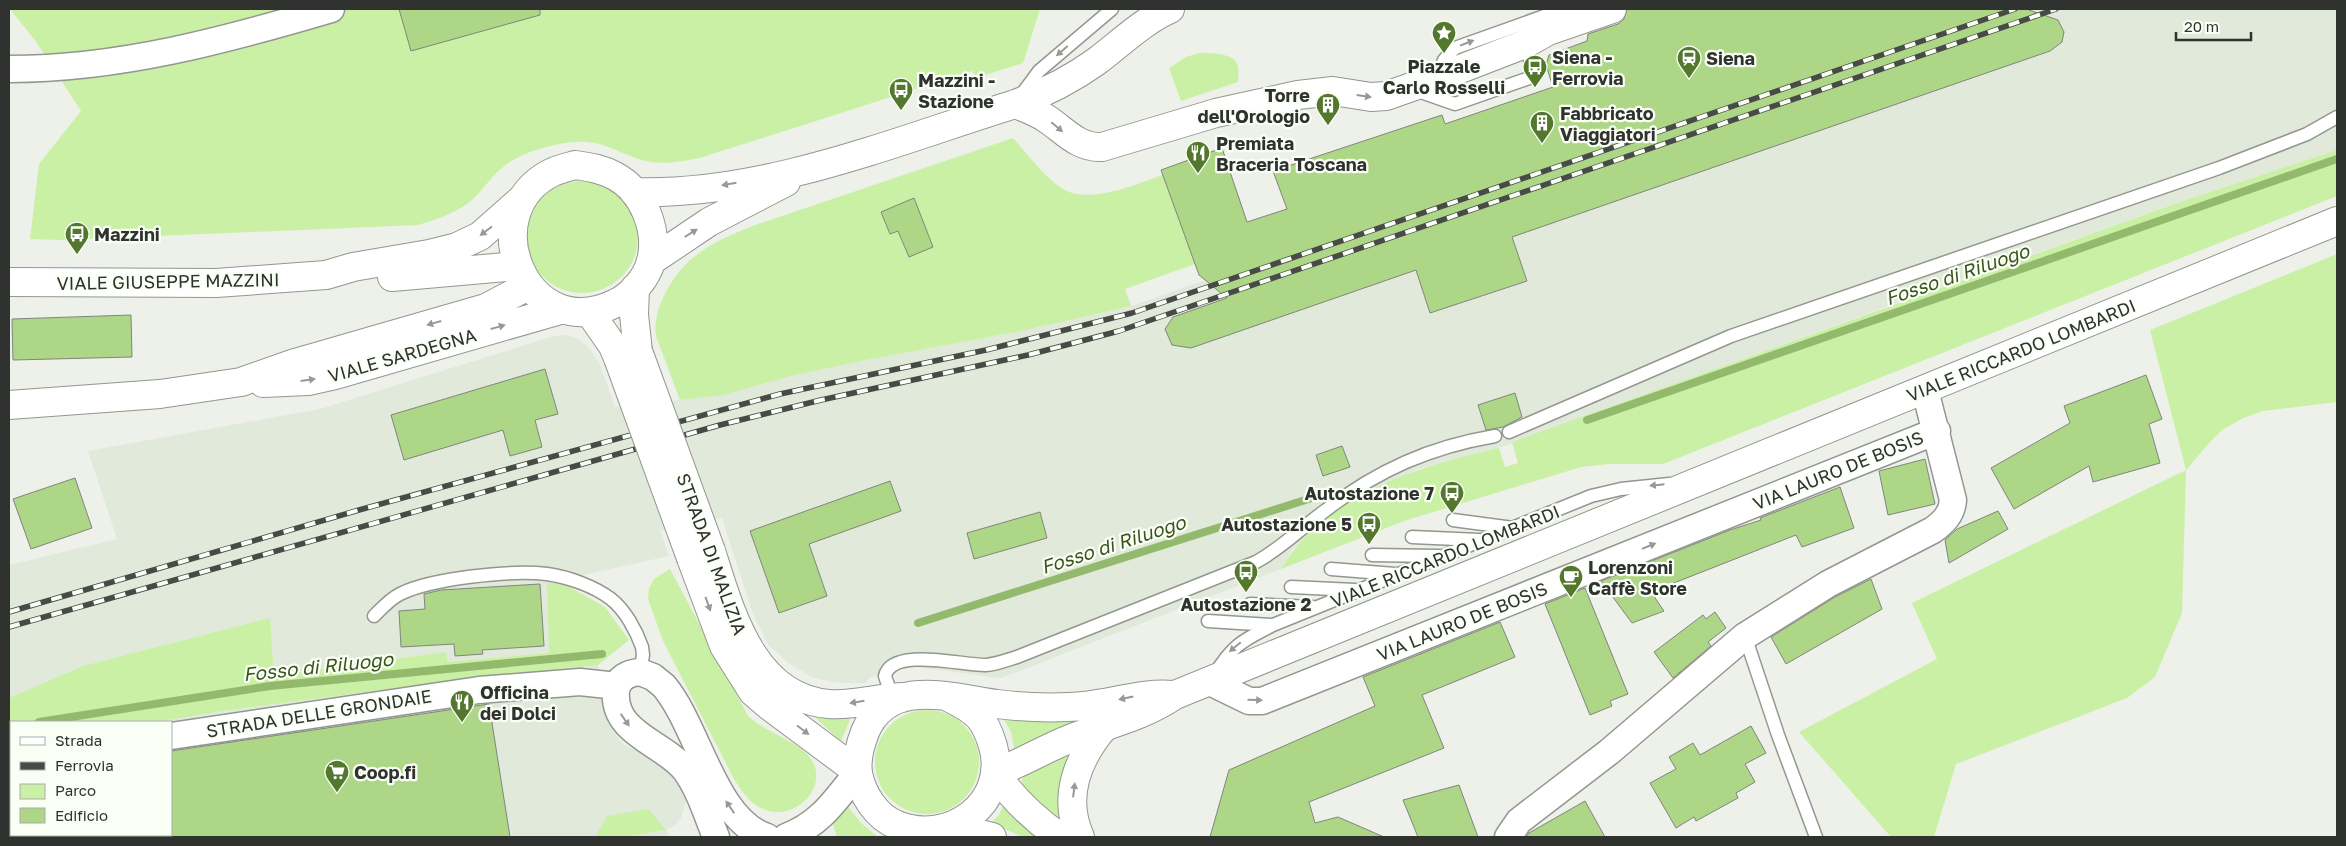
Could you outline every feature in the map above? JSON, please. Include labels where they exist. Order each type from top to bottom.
[{"type":"main road","points":[[1015,104],[1038,95],[1075,76],[1152,18],[1170,9]]},
{"type":"main road","points":[[1015,104],[1045,118],[1078,142],[1094,147],[1114,144],[1216,113],[1298,95],[1332,92],[1378,97],[1437,78],[1525,44],[1548,31],[1612,9]]},
{"type":"main road","name":"VIALE GIUSEPPE MAZZINI","points":[[634,192],[686,191],[812,169],[1015,104]]},
{"type":"main road","name":"VIALE GIUSEPPE MAZZINI","points":[[326,275],[353,267],[429,254],[457,247],[480,236],[523,198],[536,183],[554,172],[575,165],[595,167],[616,176],[634,192],[647,212],[653,236],[651,261],[645,275],[621,301],[590,313],[560,310],[540,298],[522,276],[513,235],[515,218],[523,198]]},
{"type":"main road","name":"VIALE GIUSEPPE MAZZINI","points":[[651,261],[709,222],[812,169]]},
{"type":"main road","name":"VIALE RICCARDO LOMBARDI","points":[[995,773],[1012,767],[1054,746],[1154,709],[1175,695],[2337,221]]},
{"type":"main road","name":"VIALE GIUSEPPE MAZZINI","points":[[9,282],[216,283],[326,275],[369,279],[522,276]]},
{"type":"main road","name":"VIALE SARDEGNA","points":[[242,382],[298,362],[486,308],[522,276]]},
{"type":"main road","name":"STRADA DI MALIZIA","points":[[635,288],[634,315],[628,354],[701,554],[724,646],[753,692],[858,772]]},
{"type":"main road","name":"VIALE SARDEGNA","points":[[9,405],[160,394],[242,382],[294,382],[322,378],[560,310]]},
{"type":"main road","name":"STRADA DI MALIZIA","points":[[590,313],[613,346],[628,354]]},
{"type":"main road","name":"STRADA DI MALIZIA","points":[[701,554],[742,637],[756,659],[781,684],[809,700],[829,704],[905,697]]},
{"type":"main road","name":"VIALE RICCARDO LOMBARDI","points":[[946,696],[964,704],[979,717],[990,734],[995,753],[995,773],[987,795],[976,810],[961,822],[934,834],[903,827],[878,812],[865,796],[858,772],[859,748],[868,726],[884,708],[905,697],[931,693],[998,704],[1069,708],[1144,694],[1175,695]]},
{"type":"main road","points":[[1080,837],[1072,807],[1076,776],[1087,750],[1104,727]]},
{"type":"main road","points":[[995,773],[1010,794],[1026,810],[1060,837]]},
{"type":"main road","points":[[934,834],[965,830],[992,837]]},
{"type":"street","points":[[9,69],[87,66],[151,55],[239,36],[332,9]]},
{"type":"street","name":"VIA LAURO DE BOSIS","points":[[1508,837],[1520,821],[1608,752],[1745,636],[1804,598],[1933,530],[1946,520],[1953,507],[1954,500],[1937,430],[1924,390]]},
{"type":"street","name":"VIA LAURO DE BOSIS","points":[[1210,682],[1249,701],[1262,701],[1937,430]]},
{"type":"street","points":[[716,837],[686,771],[672,757],[632,730],[622,717],[616,699],[616,686],[624,677],[640,672],[659,682],[669,692],[719,789],[736,816],[748,828],[767,837]]},
{"type":"street","name":"STRADA DELLE GRONDAIE","points":[[172,736],[479,690],[580,682],[616,686]]},
{"type":"street","points":[[786,837],[817,831],[827,810],[858,772]]},
{"type":"lane","points":[[1015,104],[1039,71],[1112,9]]},
{"type":"lane","points":[[1437,78],[1444,60],[1455,48],[1564,9]]},
{"type":"lane","points":[[1408,88],[1456,104],[1535,76],[1525,44]]},
{"type":"lane","points":[[1509,432],[1731,336],[2210,171],[2307,134],[2337,117]]},
{"type":"lane","points":[[905,697],[889,688],[886,682],[887,670],[899,663],[926,659],[985,665],[1016,658],[1256,562],[1277,549],[1341,498],[1418,456],[1449,445],[1495,436]]},
{"type":"lane","name":"VIALE RICCARDO LOMBARDI","points":[[1210,682],[1225,656],[1233,648],[1273,625],[1607,492],[1706,480]]},
{"type":"lane","points":[[1453,520],[1515,528]]},
{"type":"lane","points":[[1412,537],[1484,540]]},
{"type":"lane","points":[[1372,554],[1444,556]]},
{"type":"lane","points":[[1331,569],[1400,574]]},
{"type":"lane","points":[[374,616],[392,599],[401,594],[441,581],[517,574],[547,574],[563,578],[600,593],[618,605],[642,647],[643,654],[640,672]]},
{"type":"lane","points":[[1291,587],[1360,590]]},
{"type":"lane","points":[[1250,604],[1318,608]]},
{"type":"lane","points":[[1208,621],[1273,625]]},
{"type":"lane","points":[[1745,636],[1778,735],[1816,837]]},
{"type":"shaded area","points":[[1987,9],[2337,9],[2337,150],[2183,201],[1907,299],[1499,448],[1415,470],[1293,549],[1281,569],[1001,678],[907,666],[870,677],[866,683],[838,683],[814,678],[788,663],[768,644],[753,614],[722,518],[660,530],[669,556],[548,583],[549,653],[446,662],[446,652],[274,675],[270,618],[83,666],[9,698],[9,565],[117,539],[88,451],[320,409],[554,336],[568,335],[580,340],[590,349],[600,365],[615,407],[723,395],[791,376],[1021,331],[1131,306]]},
{"type":"shaded area","points":[[598,665],[614,732],[624,745],[652,757],[666,769],[684,793],[686,801],[681,818],[674,826],[666,830],[670,837],[9,837],[9,747],[10,836],[172,836],[172,721],[162,721],[229,710],[451,681]]},
{"type":"green space","points":[[10,9],[1040,9],[1023,63],[976,78],[972,71],[703,157],[688,160],[665,163],[650,162],[591,142],[547,147],[526,154],[508,164],[497,172],[477,196],[462,208],[418,225],[62,240],[30,239],[39,164],[81,111],[37,43]]},
{"type":"green space","points":[[1199,53],[1221,54],[1232,58],[1238,66],[1238,82],[1181,101],[1169,68],[1186,57]]},
{"type":"green space","points":[[1013,138],[1051,180],[1065,190],[1076,194],[1101,194],[1163,175],[1195,264],[1125,289],[1131,306],[1021,331],[791,376],[723,395],[680,400],[656,336],[656,319],[665,294],[673,280],[702,250],[755,225]]},
{"type":"green space","points":[[2337,150],[2337,196],[1663,464],[1609,464],[1581,467],[1404,521],[1281,569],[1300,543],[1323,521],[1349,502],[1376,487],[1406,475],[1437,464],[1499,448],[1505,467],[1518,463],[1512,442],[2183,201]]},
{"type":"green space","points":[[582,181],[593,182],[603,186],[621,198],[633,216],[637,226],[637,248],[633,258],[621,276],[603,288],[593,292],[582,293],[571,292],[561,288],[543,276],[531,258],[527,248],[526,237],[527,226],[531,216],[543,198],[561,186],[571,182]]},
{"type":"green space","points":[[2337,254],[2337,402],[2263,411],[2243,418],[2222,430],[2186,470],[2150,330]]},
{"type":"green space","points":[[2186,470],[2182,613],[2155,677],[2127,698],[1956,764],[1934,837],[1891,837],[1799,732],[1937,659],[1912,603]]},
{"type":"green space","points":[[670,569],[748,716],[798,747],[811,759],[816,770],[816,781],[812,792],[795,808],[783,812],[771,812],[759,807],[748,798],[734,779],[663,641],[648,599],[649,588],[654,579]]},
{"type":"green space","points":[[561,582],[605,607],[629,640],[598,665],[451,681],[229,710],[162,721],[10,721],[9,747],[9,698],[83,666],[270,618],[274,675],[446,652],[447,662],[549,653],[547,583]]},
{"type":"green space","points":[[927,710],[947,714],[964,725],[975,742],[979,762],[975,782],[964,799],[947,810],[927,814],[907,810],[890,799],[879,782],[875,762],[879,742],[890,725],[907,714]]},
{"type":"green space","points":[[809,712],[852,715],[841,741]]},
{"type":"green space","points":[[1002,716],[1079,720],[1015,754],[1011,732]]},
{"type":"green space","points":[[1075,749],[1066,831],[1023,789],[1022,780],[1025,776]]},
{"type":"green space","points":[[846,804],[861,823],[878,837],[837,837],[833,825]]},
{"type":"green space","points":[[1004,804],[1036,837],[1023,837],[991,823],[999,815]]},
{"type":"green space","points":[[648,809],[666,830],[622,837],[595,837],[607,816]]},
{"type":"building","points":[[399,9],[540,9],[540,15],[411,51]]},
{"type":"building","points":[[1627,9],[2026,9],[2058,20],[2064,32],[2062,42],[2050,51],[1512,237],[1527,281],[1430,313],[1416,270],[1191,348],[1172,345],[1165,329],[1173,317],[1227,298],[1199,275],[1161,170],[1222,148],[1247,222],[1287,209],[1273,171],[1442,115],[1445,124],[1553,87],[1546,65],[1549,55],[1587,41],[1588,34],[1618,24],[1624,19]]},
{"type":"building","points":[[914,198],[933,247],[909,257],[898,231],[890,234],[881,212]]},
{"type":"building","points":[[131,315],[132,357],[13,360],[12,319]]},
{"type":"building","points":[[545,369],[558,414],[535,420],[542,447],[510,456],[503,430],[404,460],[391,415]]},
{"type":"building","points":[[2146,375],[2162,419],[2149,424],[2160,463],[2093,482],[2089,466],[2014,509],[1991,468],[2070,423],[2064,406]]},
{"type":"building","points":[[1515,393],[1522,417],[1503,427],[1486,430],[1478,405]]},
{"type":"building","points":[[1342,446],[1350,467],[1323,476],[1316,455]]},
{"type":"building","points":[[1925,459],[1935,504],[1888,515],[1879,471]]},
{"type":"building","points":[[75,478],[92,528],[31,549],[13,499]]},
{"type":"building","points":[[890,481],[901,511],[809,544],[827,596],[779,613],[750,531]]},
{"type":"building","points":[[1840,487],[1854,528],[1802,547],[1796,535],[1651,592],[1664,611],[1632,623],[1601,581],[1730,530],[1761,520],[1760,518]]},
{"type":"building","points":[[1998,511],[2008,529],[1949,563],[1945,540],[1957,529]]},
{"type":"building","points":[[1040,512],[1047,538],[974,559],[967,533]]},
{"type":"building","points":[[1871,579],[1882,609],[1786,664],[1771,637],[1835,597]]},
{"type":"building","points":[[540,584],[544,646],[482,650],[483,654],[455,656],[454,644],[401,647],[399,611],[425,609],[424,594],[441,590]]},
{"type":"building","points":[[1585,588],[1628,694],[1610,701],[1612,706],[1590,715],[1545,604]]},
{"type":"building","points":[[1715,612],[1726,628],[1708,642],[1711,646],[1673,678],[1654,652],[1703,615],[1706,619]]},
{"type":"building","points":[[1500,622],[1515,657],[1422,695],[1444,748],[1309,802],[1315,823],[1338,817],[1384,837],[1210,837],[1229,770],[1375,706],[1363,677]]},
{"type":"building","name":"Coop.fi","points":[[489,704],[510,837],[171,837],[172,751]]},
{"type":"building","points":[[1751,726],[1766,753],[1745,764],[1755,782],[1736,793],[1738,798],[1696,821],[1694,817],[1676,828],[1650,783],[1676,769],[1669,757],[1693,743],[1700,755]]},
{"type":"building","points":[[1459,785],[1478,837],[1418,837],[1403,800]]},
{"type":"building","points":[[1585,801],[1605,837],[1526,837],[1529,833]]},
{"type":"waterway","name":"Fosso di Riluogo","points":[[1587,420],[2337,159]]},
{"type":"waterway","name":"Fosso di Riluogo","points":[[918,623],[1318,496]]},
{"type":"waterway","name":"Fosso di Riluogo","points":[[45,721],[270,686],[602,654]]},
{"type":"railway","points":[[9,612],[359,510],[780,394],[986,350],[1132,313],[2015,9]]},
{"type":"railway","points":[[9,627],[720,425],[821,400],[1028,355],[1119,331],[2056,9]]},
{"type":"place","name":"Piazzale Carlo Rosselli","points":[[1444,54]]},
{"type":"place","name":"Siena","points":[[1689,79]]},
{"type":"place","name":"Siena - Ferrovia","points":[[1535,88]]},
{"type":"place","name":"Mazzini - Stazione","points":[[901,111]]},
{"type":"place","name":"Torre dell'Orologio","points":[[1328,126]]},
{"type":"place","name":"Fabbricato Viaggiatori","points":[[1542,144]]},
{"type":"place","name":"Premiata Braceria Toscana","points":[[1198,174]]},
{"type":"place","name":"Mazzini","points":[[77,255]]},
{"type":"place","name":"Autostazione 7","points":[[1452,514]]},
{"type":"place","name":"Autostazione 5","points":[[1369,545]]},
{"type":"place","name":"Autostazione 2","points":[[1246,593]]},
{"type":"place","name":"Lorenzoni Caffè Store","points":[[1571,598]]},
{"type":"place","name":"Officina dei Dolci","points":[[462,723]]},
{"type":"place","name":"Coop.fi","points":[[337,793]]}]
